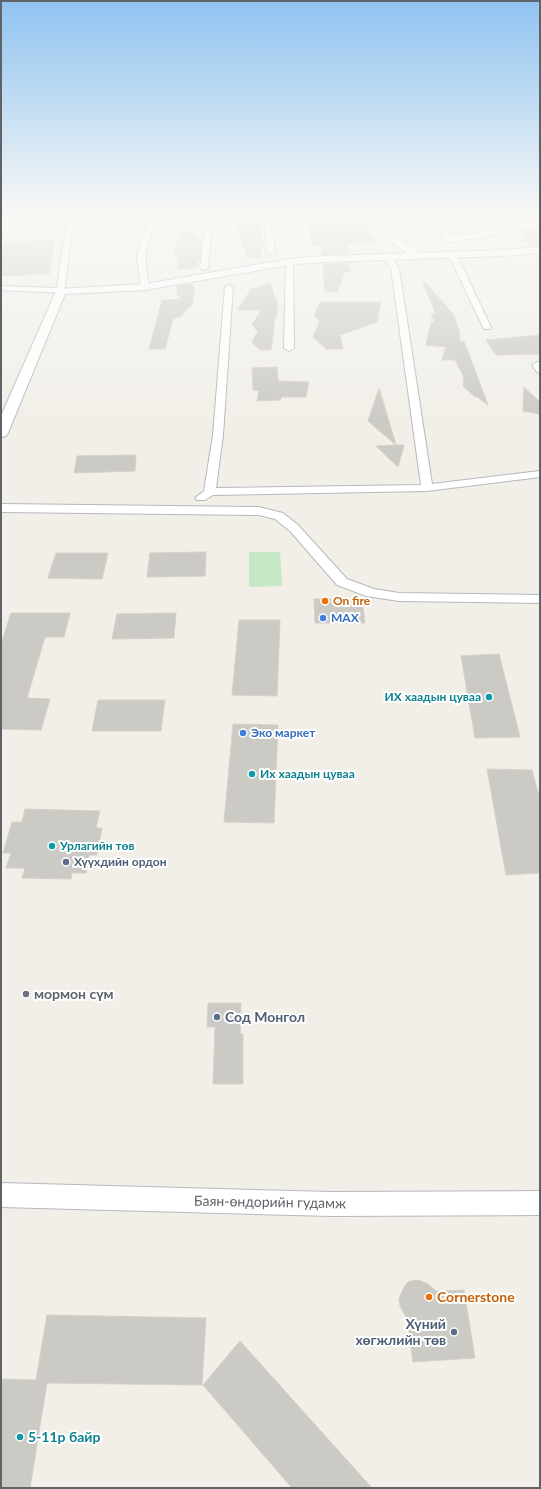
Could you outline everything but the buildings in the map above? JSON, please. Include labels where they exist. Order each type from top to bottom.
[{"type":"main road","points":[[1,433],[61,291],[145,287],[171,282]]},
{"type":"street","points":[[1,288],[61,291],[62,282]]},
{"type":"street","points":[[144,282],[145,287]]},
{"type":"street","points":[[289,348],[290,282]]},
{"type":"street","points":[[397,282],[427,488]]},
{"type":"street","points":[[466,282],[487,327]]},
{"type":"street","points":[[210,492],[218,435],[229,287]]},
{"type":"street","points":[[186,509],[210,492],[427,488],[540,474]]},
{"type":"street","points":[[1,508],[259,511],[279,516],[294,528],[342,582],[371,593],[399,597],[540,599]]},
{"type":"street","name":"Баян-өндорийн гудамж","points":[[1,1195],[332,1204],[540,1203]]},
{"type":"green space","points":[[249,552],[280,552],[282,586],[249,587]]},
{"type":"place","name":"On fire","points":[[325,601]]},
{"type":"place","name":"МАХ","points":[[323,618]]},
{"type":"place","name":"ИХ хаадын цуваа","points":[[489,697]]},
{"type":"place","name":"Эко маркет","points":[[243,733]]},
{"type":"place","name":"Их хаадын цуваа","points":[[252,774]]},
{"type":"place","name":"Урлагийн төв","points":[[52,846]]},
{"type":"place","name":"Хүүхдийн ордон","points":[[66,862]]},
{"type":"place","name":"мормон сүм","points":[[26,994]]},
{"type":"place","name":"Сод Монгол","points":[[217,1017]]},
{"type":"place","name":"Cornerstone","points":[[429,1297]]},
{"type":"place","name":"Хүний хөгжлийн төв","points":[[454,1332]]},
{"type":"place","name":"5-11р байр","points":[[20,1437]]}]
